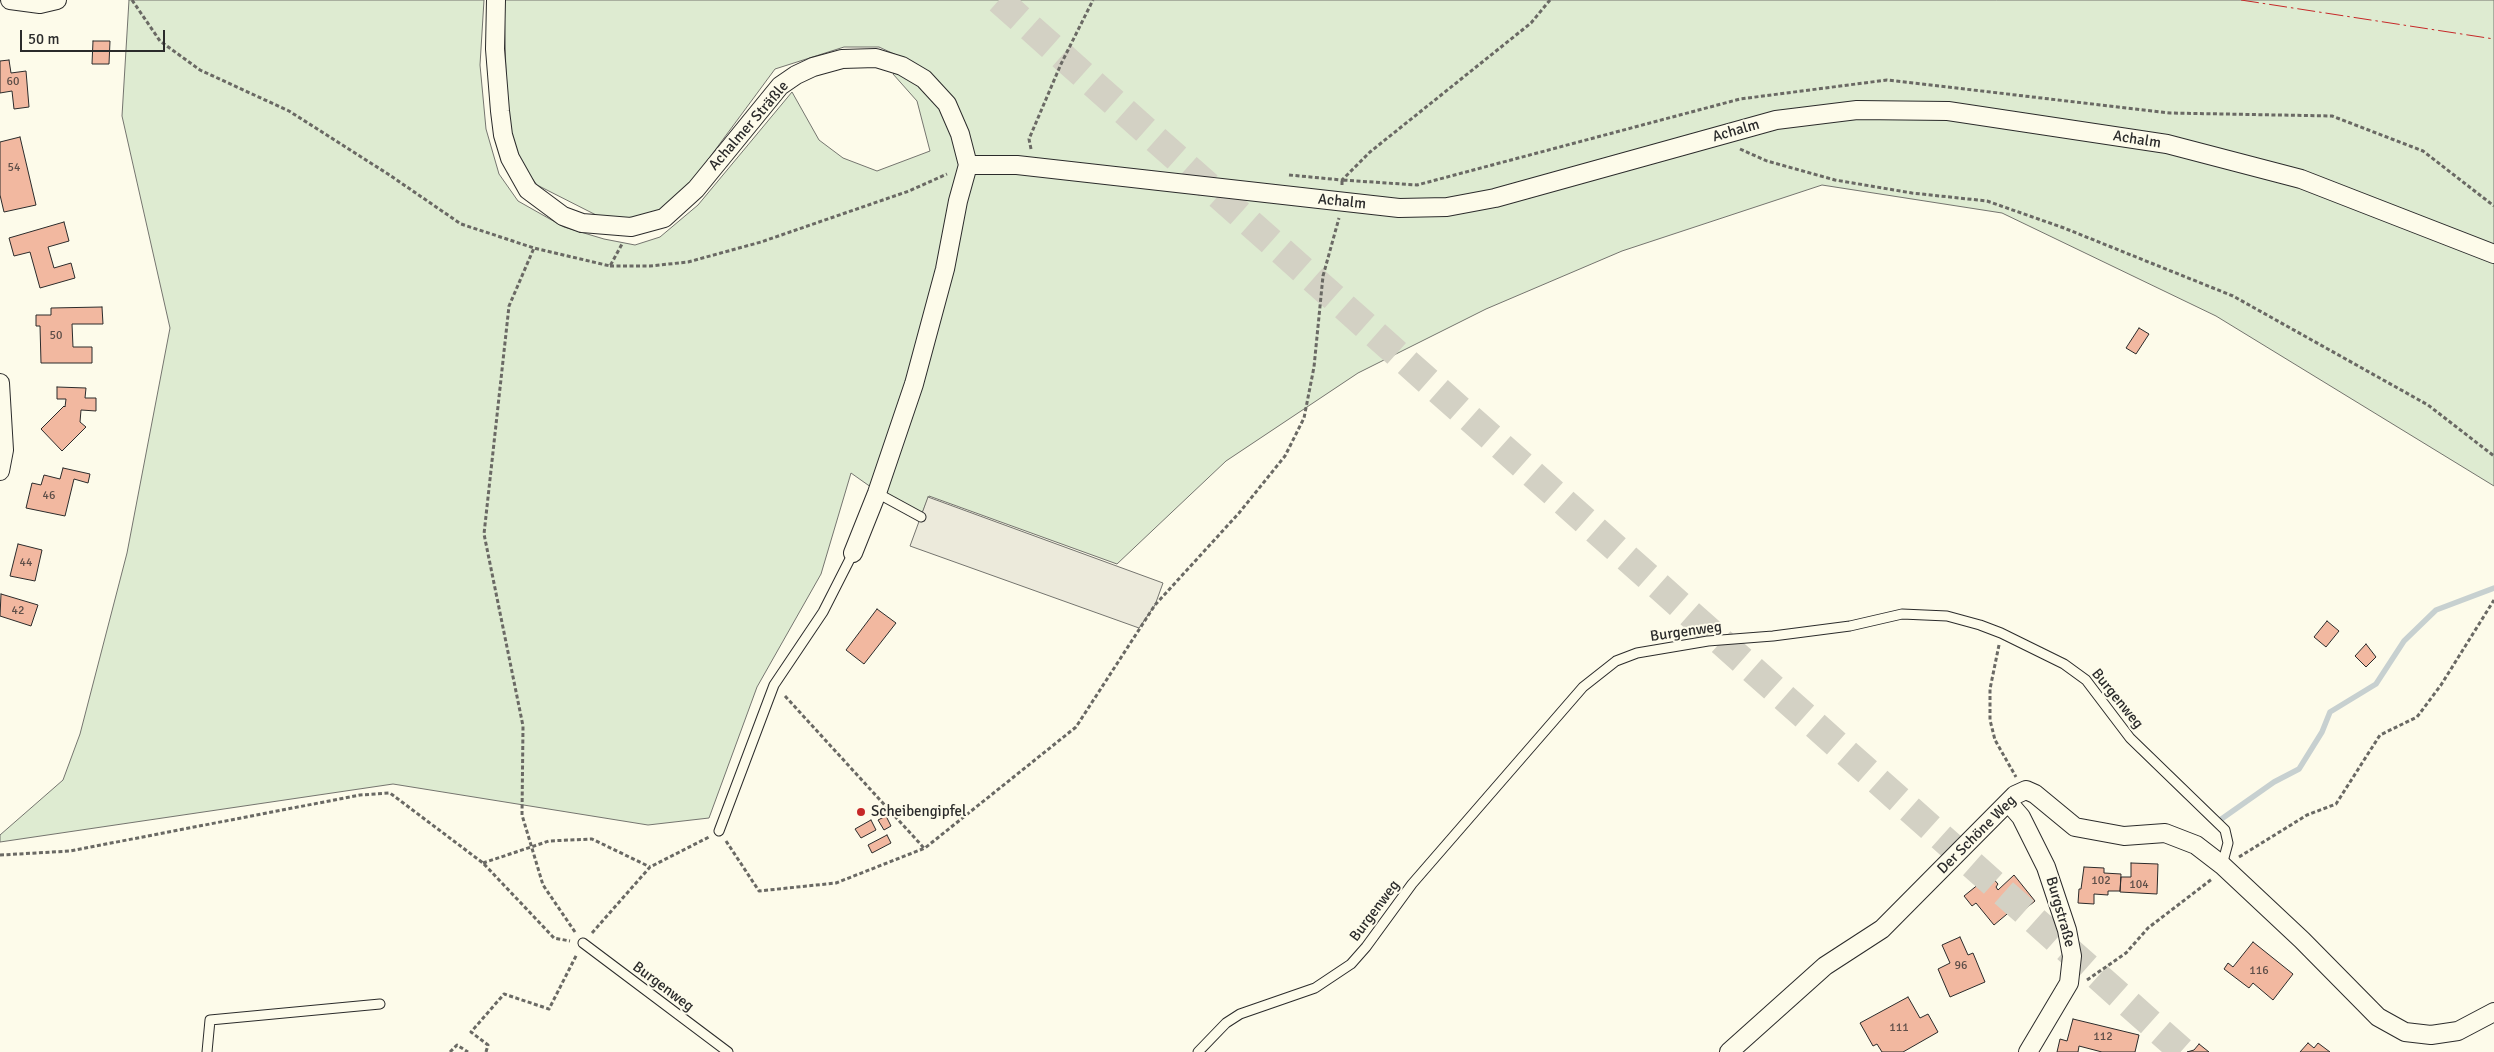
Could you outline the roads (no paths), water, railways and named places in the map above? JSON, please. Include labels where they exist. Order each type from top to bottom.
[{"type":"street","points":[[10,0],[40,4],[57,0]]},
{"type":"street","name":"Achalmer Sträßle","points":[[496,0],[495,49],[503,135],[510,158],[528,190],[563,216],[600,225],[631,227],[664,218],[696,188],[780,86],[796,75],[813,67],[842,59],[876,58],[902,66],[924,79],[947,104],[960,134],[968,164]]},
{"type":"street","name":"Achalm","points":[[968,164],[1017,165],[1343,203],[1409,208],[1447,207],[1486,200],[1776,120],[1857,110],[1948,111],[2166,144],[2301,179],[2494,254]]},
{"type":"street","points":[[853,553],[877,493],[914,384],[945,269],[958,201],[968,164]]},
{"type":"street","points":[[0,383],[2,449],[0,471]]},
{"type":"street","name":"Der Schöne Weg","points":[[1730,1052],[1825,966],[1882,929],[2016,794],[2026,790],[2036,794],[2075,827],[2124,836],[2165,833],[2196,845],[2222,865],[2302,940],[2378,1017],[2405,1032],[2431,1035],[2458,1031],[2494,1012]]},
{"type":"street","name":"Burgstraße","points":[[2008,802],[2021,818],[2046,867],[2067,930],[2072,956],[2069,983],[2028,1052]]},
{"type":"lane","points":[[877,493],[921,517]]},
{"type":"lane","points":[[719,831],[774,685],[823,612],[853,553]]},
{"type":"lane","name":"Burgenweg","points":[[1198,1052],[1226,1023],[1240,1014],[1315,988],[1351,964],[1366,947],[1412,884],[1583,687],[1616,661],[1637,652],[1708,641],[1773,636],[1850,626],[1902,614],[1947,616],[1980,625],[2064,664],[2086,680],[2130,738],[2225,830],[2228,843],[2222,865]]},
{"type":"lane","name":"Burgenweg","points":[[582,943],[728,1052]]},
{"type":"lane","points":[[206,1052],[210,1020],[380,1004]]},
{"type":"waterway","points":[[2220,820],[2274,782],[2299,769],[2322,732],[2330,712],[2376,684],[2404,641],[2436,610],[2494,588]]},
{"type":"tunnel","points":[[999,0],[2183,1052]]},
{"type":"place","name":"Scheibengipfel","points":[[861,812]]}]
